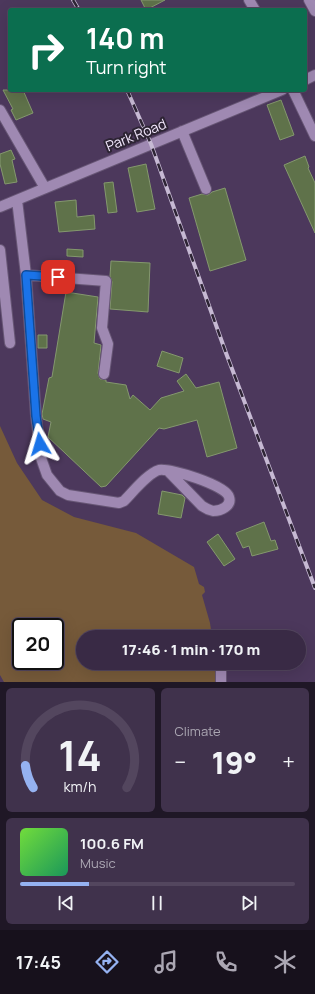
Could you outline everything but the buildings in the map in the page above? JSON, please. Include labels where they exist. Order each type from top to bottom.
[{"type":"street","points":[[309,0],[315,11]]},
{"type":"street","name":"Park Road","points":[[0,207],[277,92]]},
{"type":"street","points":[[294,92],[315,136]]},
{"type":"street","points":[[0,110],[45,188]]},
{"type":"street","points":[[182,131],[206,190]]},
{"type":"street","points":[[17,200],[26,275],[36,416],[40,451],[47,474],[53,484],[60,491],[68,495],[119,503],[124,501],[151,474],[158,471],[168,471],[215,485],[226,492],[230,497],[229,503],[226,507],[213,511],[202,506],[168,471]]},
{"type":"street","points":[[0,250],[10,343]]},
{"type":"street","points":[[26,275],[106,281],[102,328],[108,344],[104,374]]},
{"type":"street","points":[[221,670],[221,682]]},
{"type":"shaded area","points":[[0,426],[17,463],[42,500],[74,517],[136,533],[194,567],[199,584],[204,587],[205,592],[202,595],[211,630],[76,630],[76,670],[215,670],[216,682],[4,682],[0,675]]},
{"type":"railway","points":[[73,0],[78,8]]},
{"type":"railway","points":[[128,92],[151,144],[226,353],[315,588]]},
{"type":"route","points":[[40,444],[36,416],[26,275],[58,277]]}]
